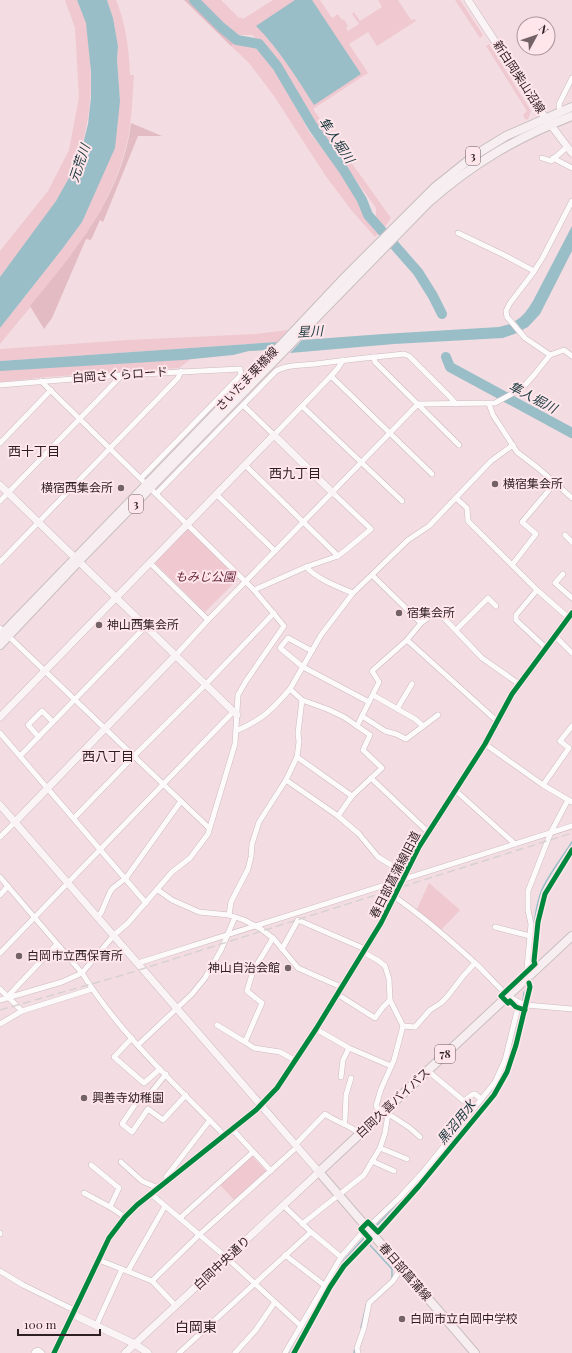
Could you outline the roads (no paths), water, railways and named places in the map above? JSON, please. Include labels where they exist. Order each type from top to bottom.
[{"type":"main road","name":"さいたま栗橋線","points":[[0,645],[3,633],[273,363],[394,232],[465,172],[548,121],[560,112],[572,107]]},
{"type":"main road","name":"さいたま栗橋線","points":[[548,121],[572,116]]},
{"type":"main road","name":"さいたま栗橋線","points":[[149,486],[345,277],[385,242]]},
{"type":"main road","name":"白岡久喜バイパス","points":[[319,1172],[385,1113],[572,936]]},
{"type":"main road","name":"春日部菖蒲線","points":[[319,1172],[475,1353]]},
{"type":"street","name":"新白岡柴山沼線","points":[[468,0],[548,121],[572,153]]},
{"type":"street","points":[[560,112],[559,104],[572,78]]},
{"type":"street","points":[[542,158],[551,161],[567,147]]},
{"type":"street","points":[[553,158],[572,168]]},
{"type":"street","points":[[550,355],[525,338],[507,317],[506,312],[510,302],[543,257],[572,200]]},
{"type":"street","points":[[458,234],[534,271]]},
{"type":"street","points":[[0,837],[418,404],[489,404],[500,401],[517,391],[534,375],[550,355],[564,350],[572,356]]},
{"type":"street","points":[[149,486],[243,405],[276,371],[280,369],[344,360],[404,354],[410,356],[456,404]]},
{"type":"street","points":[[374,357],[375,362],[459,444]]},
{"type":"street","points":[[0,718],[332,376],[344,360]]},
{"type":"street","name":"白岡さくらロード","points":[[0,385],[122,375],[240,369],[241,374],[149,486]]},
{"type":"street","points":[[0,562],[178,378],[181,372]]},
{"type":"street","points":[[0,501],[122,375]]},
{"type":"street","points":[[332,376],[432,474]]},
{"type":"street","points":[[0,1000],[62,982],[82,973],[114,935],[158,890],[172,872],[190,858],[208,834],[235,744],[238,695],[284,626],[254,590],[41,381]]},
{"type":"street","points":[[0,443],[51,390]]},
{"type":"street","points":[[489,404],[494,415],[513,445],[522,456],[572,498]]},
{"type":"street","points":[[243,405],[370,529],[338,556],[306,567],[254,590]]},
{"type":"street","points":[[302,406],[402,500]]},
{"type":"street","points":[[236,731],[263,718],[279,702],[290,689],[321,635],[353,593],[408,540],[429,526],[491,461],[513,445]]},
{"type":"street","points":[[245,465],[338,556]]},
{"type":"street","points":[[512,565],[536,534],[522,522],[555,483]]},
{"type":"street","points":[[0,485],[236,713]]},
{"type":"street","points":[[216,494],[275,551]]},
{"type":"street","points":[[456,498],[467,508],[468,521],[538,590],[570,615]]},
{"type":"street","points":[[565,535],[572,542]]},
{"type":"street","points":[[150,563],[208,620]]},
{"type":"street","points":[[306,567],[312,574],[353,593]]},
{"type":"street","points":[[563,574],[555,583],[572,598]]},
{"type":"street","points":[[372,575],[421,623]]},
{"type":"street","points":[[538,590],[516,614],[516,620],[546,648]]},
{"type":"street","points":[[456,630],[488,598],[496,606]]},
{"type":"street","points":[[357,726],[379,682],[372,671],[407,640],[421,623],[434,612],[442,616],[482,658],[519,684]]},
{"type":"street","points":[[74,818],[274,613]]},
{"type":"street","name":"春日部菖蒲線旧道","points":[[54,1353],[109,1238],[125,1217],[158,1188],[261,1106],[277,1088],[296,1061],[381,923],[413,857],[428,832],[498,722],[519,684],[570,615]]},
{"type":"street","points":[[20,756],[146,626]]},
{"type":"street","points":[[3,633],[209,828]]},
{"type":"street","points":[[555,636],[572,653]]},
{"type":"street","points":[[312,651],[288,638],[280,648],[303,667],[369,702]]},
{"type":"street","points":[[407,640],[498,722]]},
{"type":"street","points":[[397,709],[412,684]]},
{"type":"street","points":[[290,689],[302,700],[328,709],[344,717],[370,735],[363,750],[382,768],[352,796],[338,816]]},
{"type":"street","points":[[373,695],[415,719],[423,726]]},
{"type":"street","points":[[229,915],[231,902],[248,869],[252,844],[259,822],[286,780],[297,757],[302,700]]},
{"type":"street","points":[[39,737],[28,725],[42,710],[54,722]]},
{"type":"street","points":[[0,953],[163,784],[236,713]]},
{"type":"street","points":[[362,716],[385,731],[406,739],[438,715]]},
{"type":"street","points":[[543,785],[569,748],[560,741],[572,726]]},
{"type":"street","points":[[0,733],[146,903]]},
{"type":"street","points":[[484,744],[543,785],[570,801],[551,832],[528,890],[528,910],[531,924],[527,968],[529,976]]},
{"type":"street","points":[[297,757],[352,796]]},
{"type":"street","points":[[371,778],[428,832]]},
{"type":"street","points":[[286,780],[338,816],[359,834],[378,857],[404,877]]},
{"type":"street","points":[[455,790],[515,844]]},
{"type":"street","points":[[97,917],[101,913],[110,892],[126,878],[181,801]]},
{"type":"street","points":[[0,805],[319,1172]]},
{"type":"street","points":[[138,963],[404,877],[572,826]]},
{"type":"street","points":[[0,877],[82,973],[117,1022],[224,1135]]},
{"type":"street","points":[[0,894],[8,886]]},
{"type":"street","points":[[158,890],[172,900],[199,912],[229,915],[256,926],[273,938],[298,968],[341,987]]},
{"type":"street","points":[[394,897],[448,940],[475,963],[508,995],[519,1003],[572,1009]]},
{"type":"street","points":[[138,1045],[192,994],[205,978],[228,935],[235,917]]},
{"type":"street","points":[[282,949],[298,920],[364,951],[385,966],[390,980],[390,1000],[403,1026],[394,1060],[381,1089],[376,1106],[410,1128],[420,1137]]},
{"type":"street","points":[[495,928],[530,936]]},
{"type":"street","points":[[244,1042],[262,1003],[247,991],[253,971],[273,938]]},
{"type":"street","points":[[8,997],[57,944]]},
{"type":"street","points":[[403,1026],[415,1027],[430,1010],[447,998],[475,963]]},
{"type":"street","points":[[0,989],[22,1012]]},
{"type":"street","points":[[0,1024],[22,1012],[92,989]]},
{"type":"street","points":[[337,994],[376,1018],[383,1007],[390,1000]]},
{"type":"street","points":[[285,1353],[341,1257],[367,1228],[424,1172],[494,1082],[505,1060],[519,1003]]},
{"type":"street","points":[[217,1025],[254,1048],[280,1052],[296,1061]]},
{"type":"street","points":[[316,1030],[349,1048],[391,1066]]},
{"type":"street","points":[[132,1038],[114,1057],[144,1083],[160,1069]]},
{"type":"street","points":[[341,1077],[343,1060],[349,1048]]},
{"type":"street","points":[[428,1071],[464,1101],[473,1094],[482,1099]]},
{"type":"street","points":[[166,1074],[149,1095],[140,1097],[122,1124],[132,1132],[148,1109],[163,1120],[186,1095]]},
{"type":"street","points":[[344,1124],[346,1095],[351,1078]]},
{"type":"street","points":[[302,1224],[364,1175],[380,1148],[385,1133],[385,1113]]},
{"type":"street","points":[[152,1281],[199,1235],[271,1171],[326,1114],[360,1134]]},
{"type":"street","points":[[166,1182],[166,1177],[210,1120]]},
{"type":"street","points":[[232,1129],[271,1171]]},
{"type":"street","points":[[380,1148],[407,1159]]},
{"type":"street","points":[[180,1218],[253,1152]]},
{"type":"street","points":[[372,1161],[394,1171]]},
{"type":"street","points":[[122,1162],[142,1181],[158,1188]]},
{"type":"street","points":[[91,1165],[119,1188],[110,1207]]},
{"type":"street","name":"白岡中央通り","points":[[125,1353],[319,1172]]},
{"type":"street","points":[[84,1193],[125,1217]]},
{"type":"street","points":[[151,1194],[227,1258],[301,1326]]},
{"type":"street","points":[[283,1205],[310,1232],[341,1257]]},
{"type":"street","points":[[128,1271],[165,1206]]},
{"type":"street","points":[[179,1353],[310,1232]]},
{"type":"street","points":[[285,1255],[324,1285]]},
{"type":"street","points":[[99,1260],[152,1281],[176,1306]]},
{"type":"street","points":[[96,1326],[122,1269]]},
{"type":"street","points":[[358,1353],[357,1348],[364,1328],[368,1303],[393,1281],[398,1272],[402,1269]]},
{"type":"street","points":[[0,1271],[96,1326],[135,1344],[148,1353]]},
{"type":"street","points":[[235,1353],[255,1331],[276,1302]]},
{"type":"street","points":[[34,1353],[38,1350],[42,1353]]},
{"type":"water","name":"元荒川","points":[[77,0],[107,0],[113,18],[118,46],[117,59],[120,101],[115,148],[82,222],[0,328],[0,277],[56,201],[81,152],[88,124],[91,97],[91,72],[86,23]]},
{"type":"water","points":[[295,0],[312,0],[361,74],[314,105],[280,54],[256,26]]},
{"type":"water","points":[[572,226],[572,251],[540,314],[528,327],[522,330],[515,321],[523,315],[533,301]]},
{"type":"water","points":[[510,324],[517,333],[503,338],[394,344],[290,353],[302,340],[499,327]]},
{"type":"water","points":[[277,342],[270,350],[249,351],[233,355],[183,360],[0,371],[0,361]]},
{"type":"waterway","name":"隼人堀川","points":[[194,0],[221,27],[237,40],[259,44],[277,66],[313,127],[343,169],[362,200],[368,215],[418,272],[442,314]]},
{"type":"waterway","name":"隼人堀川","points":[[446,357],[450,367],[572,433]]},
{"type":"waterway","name":"黒沼用水","points":[[531,963],[535,919],[541,892],[551,873],[572,842]]},
{"type":"waterway","name":"黒沼用水","points":[[523,1001],[524,992]]},
{"type":"waterway","name":"黒沼用水","points":[[375,1227],[413,1189],[490,1095],[503,1072],[510,1054],[521,1010]]},
{"type":"waterway","name":"黒沼用水","points":[[290,1353],[335,1272],[365,1237]]},
{"type":"waterway","points":[[369,1244],[392,1269],[392,1280]]},
{"type":"waterway","points":[[361,1328],[367,1302]]},
{"type":"waterway","points":[[354,1353],[355,1347]]},
{"type":"railway","points":[[0,1010],[123,975],[572,833]]},
{"type":"place","name":"横宿集会所","points":[[495,484]]},
{"type":"place","name":"横宿西集会所","points":[[121,488]]},
{"type":"place","name":"宿集会所","points":[[399,613]]},
{"type":"place","name":"神山西集会所","points":[[99,625]]},
{"type":"place","name":"白岡市立西保育所","points":[[19,956]]},
{"type":"place","name":"神山自治会館","points":[[288,968]]},
{"type":"place","name":"興善寺幼稚園","points":[[84,1098]]},
{"type":"place","name":"白岡市立白岡中学校","points":[[402,1319]]},
{"type":"district","name":"西十丁目","points":[[34,451]]},
{"type":"district","name":"西九丁目","points":[[295,473]]},
{"type":"district","name":"西八丁目","points":[[108,756]]},
{"type":"district","name":"白岡東","points":[[196,1327]]},
{"type":"water label","name":"星川","points":[[310,331]]},
{"type":"park label","name":"もみじ公園","points":[[205,577]]}]
